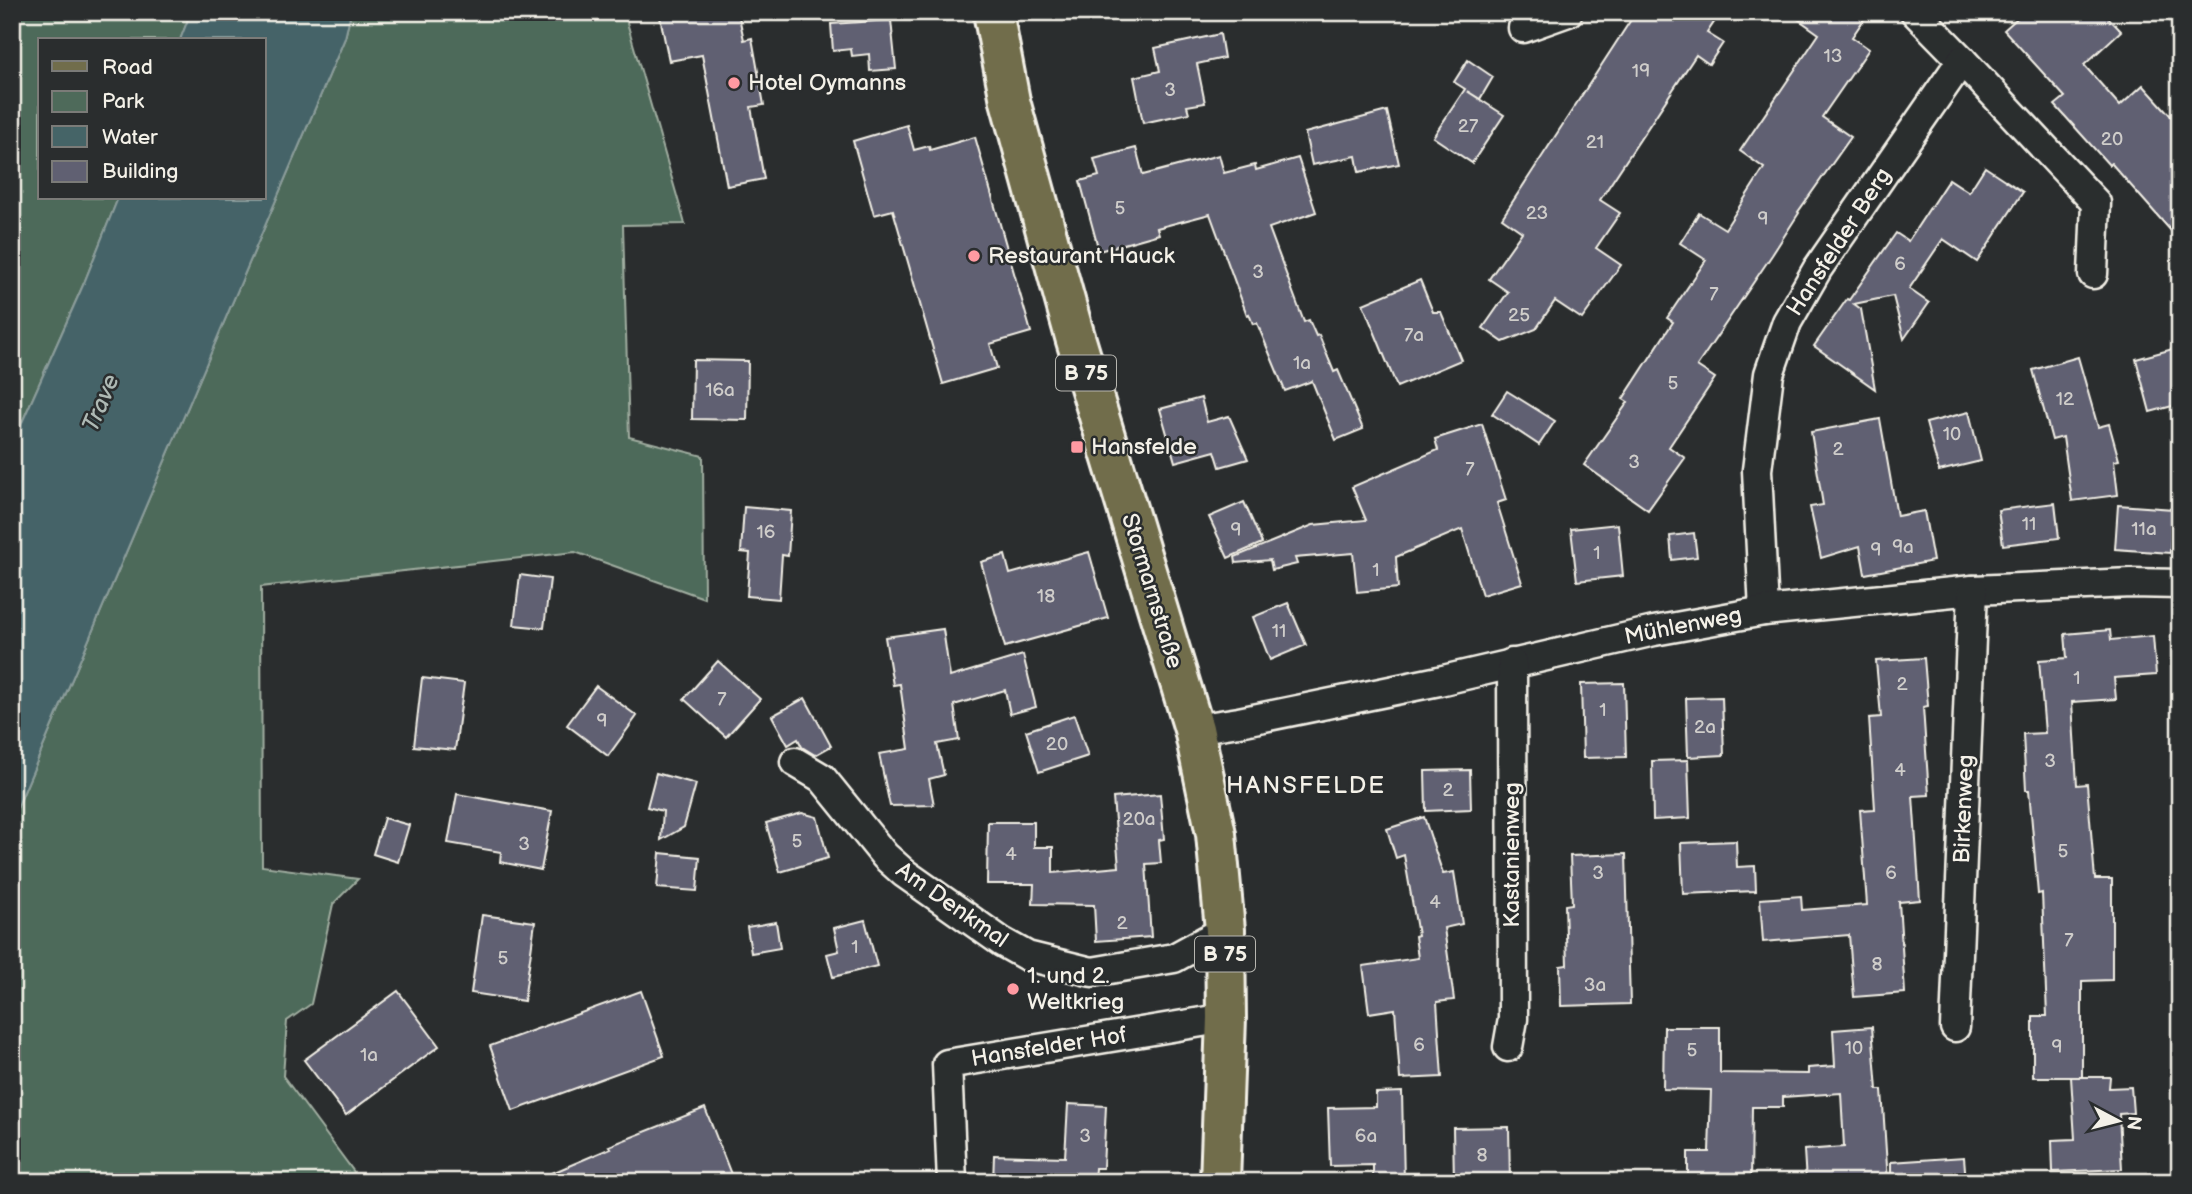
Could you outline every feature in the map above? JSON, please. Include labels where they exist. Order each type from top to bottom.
[{"type":"main road","name":"Stormarnstraße","points":[[993,12],[1010,101],[1068,311],[1194,729],[1216,834],[1225,930],[1226,1018],[1220,1182]]},
{"type":"street","points":[[1523,29],[1568,12]]},
{"type":"street","points":[[1915,12],[2096,204],[2093,274]]},
{"type":"street","name":"Hansfelder Berg","points":[[1764,611],[1757,470],[1769,374],[1787,322],[1818,268],[1962,60]]},
{"type":"street","name":"Mühlenweg","points":[[1194,729],[1426,684],[1654,631],[1764,611],[1973,590],[2131,583],[2180,584]]},
{"type":"street","name":"Birkenweg","points":[[1955,1027],[1973,590]]},
{"type":"street","name":"Kastanienweg","points":[[1508,1047],[1513,1018],[1512,663]]},
{"type":"street","name":"Am Denkmal","points":[[795,762],[822,778],[884,856],[904,873],[1002,942],[1027,956],[1092,972],[1174,958],[1225,930]]},
{"type":"street","name":"Hansfelder Hof","points":[[952,1182],[947,1064],[1226,1018]]},
{"type":"green space","points":[[12,12],[191,12],[181,38],[38,38],[38,200],[117,200],[84,283],[12,445]]},
{"type":"green space","points":[[351,12],[624,12],[685,224],[623,225],[629,437],[703,456],[704,598],[575,552],[261,587],[262,866],[358,879],[333,904],[311,1004],[287,1021],[283,1076],[354,1172],[356,1182],[12,1182],[12,820],[345,38]]},
{"type":"water","name":"Trave","points":[[191,12],[351,12],[345,38],[12,820],[12,445],[84,283],[117,200],[266,200],[266,38],[181,38]]},
{"type":"building","name":"Hotel Oymanns","points":[[659,12],[738,12],[744,40],[752,38],[764,105],[751,107],[764,179],[727,186],[702,55],[669,61]]},
{"type":"building","points":[[1636,12],[1721,12],[1707,33],[1723,43],[1709,64],[1696,55],[1600,200],[1620,213],[1596,248],[1621,265],[1582,319],[1555,301],[1536,329],[1503,342],[1483,328],[1508,292],[1489,279],[1522,232],[1502,218]]},
{"type":"building","points":[[1788,12],[1869,12],[1852,37],[1869,49],[1822,117],[1851,137],[1798,212],[1697,366],[1715,378],[1669,447],[1685,458],[1648,510],[1584,465],[1628,402],[1623,399],[1673,322],[1667,318],[1706,260],[1680,243],[1699,213],[1725,229],[1764,168],[1740,151],[1819,34]]},
{"type":"building","points":[[2024,12],[2103,12],[2121,31],[2084,65],[2120,106],[2143,85],[2180,126],[2180,241],[2055,105],[2065,97],[2004,30]]},
{"type":"building","points":[[891,20],[896,69],[870,71],[869,54],[852,56],[851,49],[833,51],[831,24]]},
{"type":"building","points":[[1220,34],[1224,58],[1197,64],[1205,103],[1187,106],[1189,113],[1143,123],[1134,77],[1160,71],[1155,48]]},
{"type":"building","points":[[1468,60],[1493,77],[1480,99],[1467,91],[1504,115],[1472,163],[1433,137],[1465,89],[1454,82]]},
{"type":"building","points":[[1387,111],[1399,164],[1359,172],[1356,156],[1312,165],[1305,133]]},
{"type":"building","points":[[907,125],[914,150],[929,146],[930,150],[975,137],[1031,332],[990,344],[997,368],[943,384],[893,210],[874,215],[853,141]]},
{"type":"building","points":[[1136,148],[1143,175],[1219,155],[1224,173],[1255,165],[1256,170],[1298,158],[1316,212],[1269,228],[1304,322],[1309,320],[1316,336],[1319,335],[1334,372],[1338,370],[1363,429],[1336,440],[1312,381],[1285,391],[1257,323],[1253,324],[1249,314],[1247,315],[1210,214],[1157,228],[1159,234],[1099,251],[1080,181],[1099,176],[1094,159]]},
{"type":"building","points":[[1985,167],[2023,192],[1977,262],[1943,239],[1909,289],[1929,303],[1904,339],[1893,296],[1854,304],[1861,309],[1875,389],[1814,346],[1896,233],[1908,241],[1949,179],[1969,192]]},
{"type":"building","points":[[1420,280],[1433,312],[1441,312],[1461,360],[1397,387],[1363,304]]},
{"type":"building","points":[[2180,347],[2180,404],[2150,412],[2136,359]]},
{"type":"building","points":[[2078,357],[2098,427],[2109,424],[2119,460],[2114,461],[2118,495],[2072,501],[2063,437],[2052,440],[2033,370]]},
{"type":"building","points":[[693,360],[748,361],[747,420],[692,419]]},
{"type":"building","points":[[1507,391],[1555,421],[1539,445],[1492,414]]},
{"type":"building","points":[[1201,398],[1207,422],[1229,416],[1248,459],[1220,467],[1215,451],[1175,462],[1160,409]]},
{"type":"building","points":[[1969,412],[1981,461],[1939,471],[1926,423]]},
{"type":"building","points":[[1880,419],[1897,516],[1924,511],[1933,561],[1865,574],[1860,546],[1821,558],[1810,507],[1823,505],[1811,432]]},
{"type":"building","points":[[1482,424],[1506,500],[1497,503],[1522,583],[1482,595],[1462,529],[1396,557],[1398,588],[1357,592],[1353,553],[1295,558],[1297,564],[1272,570],[1270,560],[1236,563],[1235,557],[1313,525],[1366,520],[1352,487],[1438,450],[1435,439]]},
{"type":"building","points":[[1244,502],[1262,543],[1228,558],[1209,517]]},
{"type":"building","points":[[2055,503],[2059,538],[2003,545],[1998,510]]},
{"type":"building","points":[[2118,505],[2173,509],[2170,553],[2115,549]]},
{"type":"building","points":[[744,507],[791,511],[788,556],[782,555],[779,599],[747,596],[750,553],[741,552]]},
{"type":"building","points":[[1618,524],[1623,576],[1577,581],[1571,529]]},
{"type":"building","points":[[1694,533],[1697,557],[1672,560],[1670,536]]},
{"type":"building","points":[[1089,552],[1108,618],[1005,647],[981,562],[1005,555],[1010,574]]},
{"type":"building","points":[[520,575],[550,579],[544,628],[514,625]]},
{"type":"building","points":[[1288,603],[1306,645],[1270,660],[1253,617]]},
{"type":"building","points":[[943,629],[950,677],[1023,655],[1036,707],[1010,714],[1005,690],[954,705],[959,740],[937,744],[944,775],[929,779],[934,805],[890,806],[879,754],[909,749],[900,684],[893,685],[885,637]]},
{"type":"building","points":[[2110,630],[2111,640],[2153,636],[2156,675],[2114,678],[2116,699],[2072,702],[2077,785],[2087,784],[2095,879],[2112,879],[2112,980],[2082,981],[2082,1077],[2033,1077],[2033,1016],[2047,1016],[2042,893],[2038,894],[2029,790],[2026,790],[2023,734],[2045,733],[2039,660],[2067,658],[2065,634]]},
{"type":"building","points":[[1924,658],[1928,706],[1923,707],[1929,795],[1913,796],[1920,900],[1899,902],[1905,993],[1854,997],[1849,935],[1763,942],[1760,899],[1801,896],[1802,910],[1867,905],[1860,810],[1875,809],[1869,718],[1881,717],[1876,661]]},
{"type":"building","points":[[718,661],[760,699],[726,737],[684,699]]},
{"type":"building","points":[[422,678],[464,683],[455,750],[414,746]]},
{"type":"building","points":[[1624,683],[1626,757],[1583,758],[1581,684]]},
{"type":"building","points":[[596,686],[637,716],[608,756],[567,725]]},
{"type":"building","points":[[1722,697],[1724,755],[1688,757],[1686,698]]},
{"type":"building","points":[[805,698],[831,746],[815,755],[802,747],[798,739],[788,745],[772,716]]},
{"type":"building","points":[[1074,715],[1088,756],[1039,772],[1026,731]]},
{"type":"building","points":[[1688,760],[1690,818],[1653,820],[1652,761]]},
{"type":"building","points":[[1470,770],[1471,809],[1426,811],[1425,771]]},
{"type":"building","points":[[656,773],[696,784],[684,827],[661,840],[663,811],[647,807]]},
{"type":"building","points":[[457,794],[552,811],[541,870],[500,862],[501,852],[448,843]]},
{"type":"building","points":[[1160,794],[1164,839],[1159,840],[1161,863],[1146,864],[1151,937],[1096,941],[1094,905],[1033,904],[1034,884],[987,884],[988,822],[1034,822],[1034,847],[1053,847],[1053,873],[1119,867],[1113,798]]},
{"type":"building","points":[[802,813],[817,817],[828,858],[780,872],[766,823]]},
{"type":"building","points":[[1424,817],[1443,874],[1454,872],[1462,924],[1444,928],[1454,1000],[1437,1002],[1442,1077],[1400,1079],[1395,1009],[1369,1013],[1363,966],[1418,958],[1415,936],[1418,935],[1404,855],[1396,858],[1387,829]]},
{"type":"building","points":[[384,818],[409,825],[398,862],[373,854]]},
{"type":"building","points":[[1736,841],[1737,867],[1755,866],[1756,891],[1683,894],[1681,843]]},
{"type":"building","points":[[660,853],[700,857],[697,891],[657,888]]},
{"type":"building","points":[[1626,854],[1630,1004],[1561,1006],[1560,966],[1567,965],[1565,905],[1572,904],[1570,856]]},
{"type":"building","points":[[482,915],[535,922],[524,1001],[471,993]]},
{"type":"building","points":[[865,920],[877,966],[833,977],[827,954],[839,951],[834,928]]},
{"type":"building","points":[[776,922],[780,948],[751,953],[747,927]]},
{"type":"building","points":[[398,991],[439,1046],[346,1115],[304,1060]]},
{"type":"building","points":[[641,991],[664,1056],[513,1111],[490,1046]]},
{"type":"building","points":[[1664,1027],[1720,1027],[1720,1073],[1808,1074],[1808,1068],[1835,1066],[1833,1030],[1872,1027],[1877,1090],[1882,1090],[1888,1182],[1806,1182],[1804,1150],[1844,1147],[1841,1093],[1783,1097],[1783,1107],[1752,1107],[1751,1182],[1688,1182],[1688,1152],[1709,1152],[1711,1090],[1663,1089]]},
{"type":"building","points":[[2071,1077],[2110,1077],[2109,1088],[2131,1087],[2133,1113],[2119,1114],[2122,1169],[2053,1172],[2052,1140],[2075,1139]]},
{"type":"building","points":[[1402,1092],[1404,1182],[1373,1182],[1373,1165],[1330,1166],[1328,1108],[1376,1107],[1376,1093]]},
{"type":"building","points":[[1068,1104],[1106,1106],[1103,1168],[1095,1168],[1094,1182],[993,1182],[994,1155],[1065,1157]]},
{"type":"building","points":[[705,1108],[734,1182],[531,1182],[611,1148],[609,1146]]},
{"type":"building","points":[[1509,1127],[1510,1182],[1454,1182],[1453,1128]]},
{"type":"building","points":[[1964,1157],[1966,1182],[1891,1182],[1891,1162]]},
{"type":"place","name":"Hotel Oymanns","points":[[734,83]]},
{"type":"place","name":"Restaurant Hauck","points":[[974,256]]},
{"type":"place","name":"Hansfelde","points":[[1077,447]]},
{"type":"place","name":"1. und 2. Weltkrieg","points":[[1013,989]]},
{"type":"district","name":"HANSFELDE","points":[[1306,785]]}]
